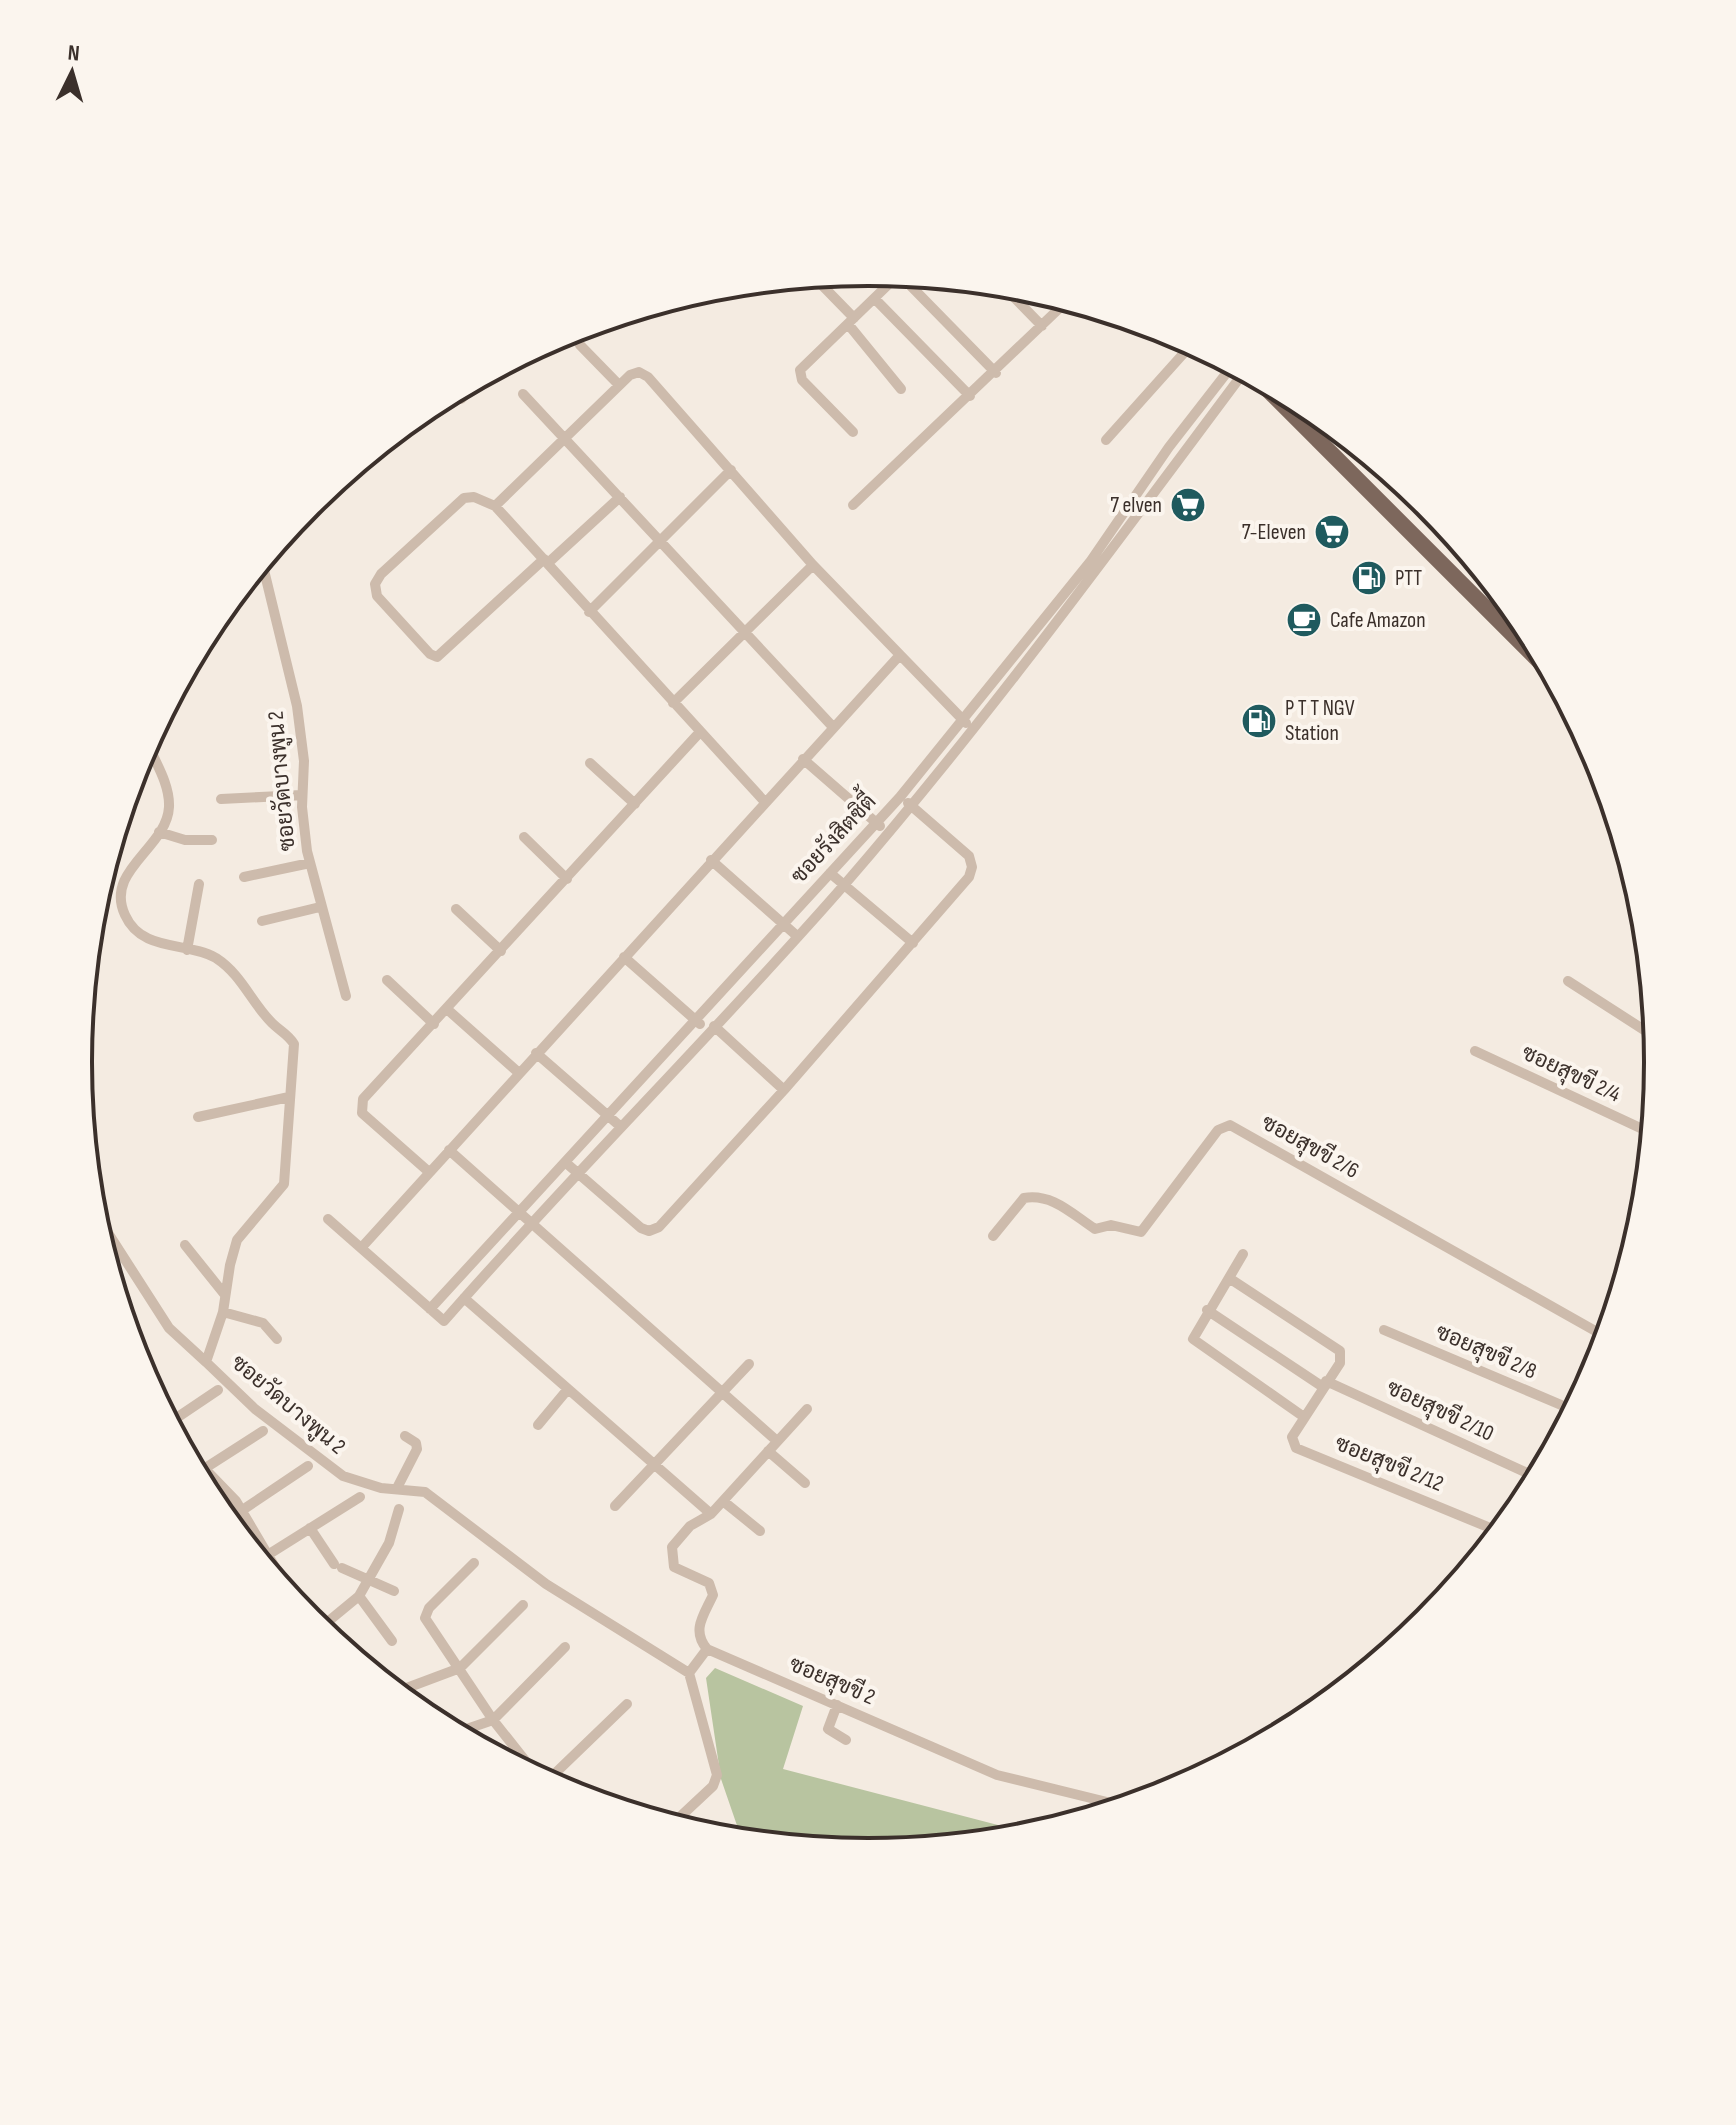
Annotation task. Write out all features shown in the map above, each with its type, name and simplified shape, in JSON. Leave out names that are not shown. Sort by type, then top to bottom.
[{"type":"main road","points":[[1288,410],[1520,642]]},
{"type":"street","points":[[853,432],[799,375],[889,287]]},
{"type":"street","points":[[823,288],[901,389]]},
{"type":"street","points":[[909,288],[996,373]]},
{"type":"street","points":[[875,299],[970,396]]},
{"type":"street","points":[[1017,301],[1042,326]]},
{"type":"street","points":[[853,505],[996,373],[1058,310]]},
{"type":"street","points":[[580,345],[619,385]]},
{"type":"street","points":[[1106,440],[1183,354]]},
{"type":"street","points":[[495,506],[619,385],[639,372],[648,377],[813,565],[975,731]]},
{"type":"street","name":"ซอยรังสิตซิตี้","points":[[1225,374],[1169,447],[1090,562],[900,797],[430,1309],[444,1321],[843,886],[912,806],[975,731],[1238,381]]},
{"type":"street","points":[[523,394],[833,727]]},
{"type":"street","points":[[589,612],[731,470]]},
{"type":"street","points":[[620,497],[546,561],[437,657],[430,654],[377,596],[375,584],[381,574],[464,498],[474,497],[495,506],[546,561],[589,612],[764,801]]},
{"type":"street","points":[[673,703],[813,565]]},
{"type":"street","name":"ซอยวัดบางพูน 2","points":[[265,575],[297,706],[304,761],[302,795],[310,863],[346,996]]},
{"type":"street","points":[[362,1247],[764,801],[899,656]]},
{"type":"street","points":[[429,1172],[362,1113],[361,1106],[700,732]]},
{"type":"street","points":[[803,759],[888,833]]},
{"type":"street","name":"ซอยวัดบางพูน 2","points":[[154,760],[168,794],[169,811],[163,833],[125,877],[120,902],[126,919],[137,931],[158,944],[188,947],[218,959],[241,978],[272,1023],[294,1044],[284,1184],[237,1240],[225,1295],[228,1313],[206,1362],[255,1409],[343,1476],[381,1488],[425,1492],[546,1584],[692,1671]]},
{"type":"street","points":[[590,763],[635,804]]},
{"type":"street","points":[[221,799],[302,795]]},
{"type":"street","points":[[565,1162],[641,1228],[649,1231],[659,1227],[784,1090],[969,877],[972,867],[969,856],[900,797]]},
{"type":"street","points":[[163,833],[185,840],[212,840]]},
{"type":"street","points":[[524,837],[567,879]]},
{"type":"street","points":[[711,860],[797,936]]},
{"type":"street","points":[[244,877],[310,863]]},
{"type":"street","points":[[830,873],[913,943]]},
{"type":"street","points":[[188,947],[199,884]]},
{"type":"street","points":[[262,921],[320,907]]},
{"type":"street","points":[[456,909],[501,951]]},
{"type":"street","points":[[624,957],[697,1021],[711,1029],[784,1090]]},
{"type":"street","points":[[387,980],[434,1024]]},
{"type":"street","points":[[1568,981],[1643,1029]]},
{"type":"street","points":[[448,1010],[519,1073]]},
{"type":"street","name":"ซอยสุขขี 2/4","points":[[1475,1051],[1641,1128]]},
{"type":"street","points":[[536,1053],[621,1127]]},
{"type":"street","points":[[198,1117],[289,1097]]},
{"type":"street","name":"ซอยสุขขี 2/6","points":[[993,1236],[1024,1198],[1032,1197],[1049,1198],[1095,1229],[1111,1225],[1141,1232],[1218,1130],[1230,1125],[1596,1331]]},
{"type":"street","points":[[449,1150],[777,1441]]},
{"type":"street","points":[[328,1219],[430,1309]]},
{"type":"street","points":[[113,1241],[169,1328],[206,1362]]},
{"type":"street","points":[[185,1245],[225,1295]]},
{"type":"street","points":[[1229,1278],[1340,1351],[1340,1363],[1304,1417],[1197,1343],[1194,1334],[1243,1254]]},
{"type":"street","points":[[464,1298],[711,1514]]},
{"type":"street","name":"ซอยสุขขี 2/10","points":[[1207,1310],[1325,1384],[1526,1473]]},
{"type":"street","points":[[228,1313],[263,1323],[277,1339]]},
{"type":"street","name":"ซอยสุขขี 2/8","points":[[1384,1330],[1564,1406]]},
{"type":"street","points":[[615,1506],[749,1364]]},
{"type":"street","points":[[538,1425],[568,1389]]},
{"type":"street","points":[[178,1417],[218,1390]]},
{"type":"street","points":[[682,1815],[713,1786],[717,1775],[692,1671],[705,1653],[698,1629],[713,1595],[709,1583],[674,1567],[672,1547],[690,1526],[711,1514],[807,1409]]},
{"type":"street","name":"ซอยสุขขี 2/12","points":[[1304,1417],[1292,1437],[1296,1448],[1489,1528]]},
{"type":"street","points":[[207,1468],[263,1431]]},
{"type":"street","points":[[397,1488],[417,1449],[416,1443],[405,1436]]},
{"type":"street","points":[[768,1451],[805,1483]]},
{"type":"street","points":[[241,1519],[308,1466]]},
{"type":"street","points":[[224,1496],[244,1516],[259,1543]]},
{"type":"street","points":[[268,1554],[360,1497]]},
{"type":"street","points":[[723,1501],[760,1531]]},
{"type":"street","points":[[329,1621],[359,1596],[389,1543],[399,1509]]},
{"type":"street","points":[[310,1528],[338,1566],[394,1591]]},
{"type":"street","points":[[474,1563],[429,1608],[425,1618],[429,1628],[520,1756]]},
{"type":"street","points":[[359,1596],[392,1641]]},
{"type":"street","points":[[409,1687],[460,1668],[523,1605]]},
{"type":"street","points":[[469,1728],[493,1720],[565,1647]]},
{"type":"street","name":"ซอยสุขขี 2","points":[[705,1653],[997,1775],[1104,1801]]},
{"type":"street","points":[[556,1772],[627,1704]]},
{"type":"street","points":[[836,1707],[829,1724],[830,1733],[846,1740]]},
{"type":"street","points":[[511,1751],[514,1748]]},
{"type":"green space","points":[[715,1668],[803,1706],[783,1769],[1003,1827],[919,1837],[868,1838],[817,1837],[738,1827],[721,1779],[706,1678]]},
{"type":"place","name":"7 elven","points":[[1188,505]]},
{"type":"place","name":"7-Eleven","points":[[1332,532]]},
{"type":"place","name":"PTT","points":[[1369,578]]},
{"type":"place","name":"Cafe Amazon","points":[[1304,620]]},
{"type":"place","name":"P T T NGV Station","points":[[1259,721]]}]
